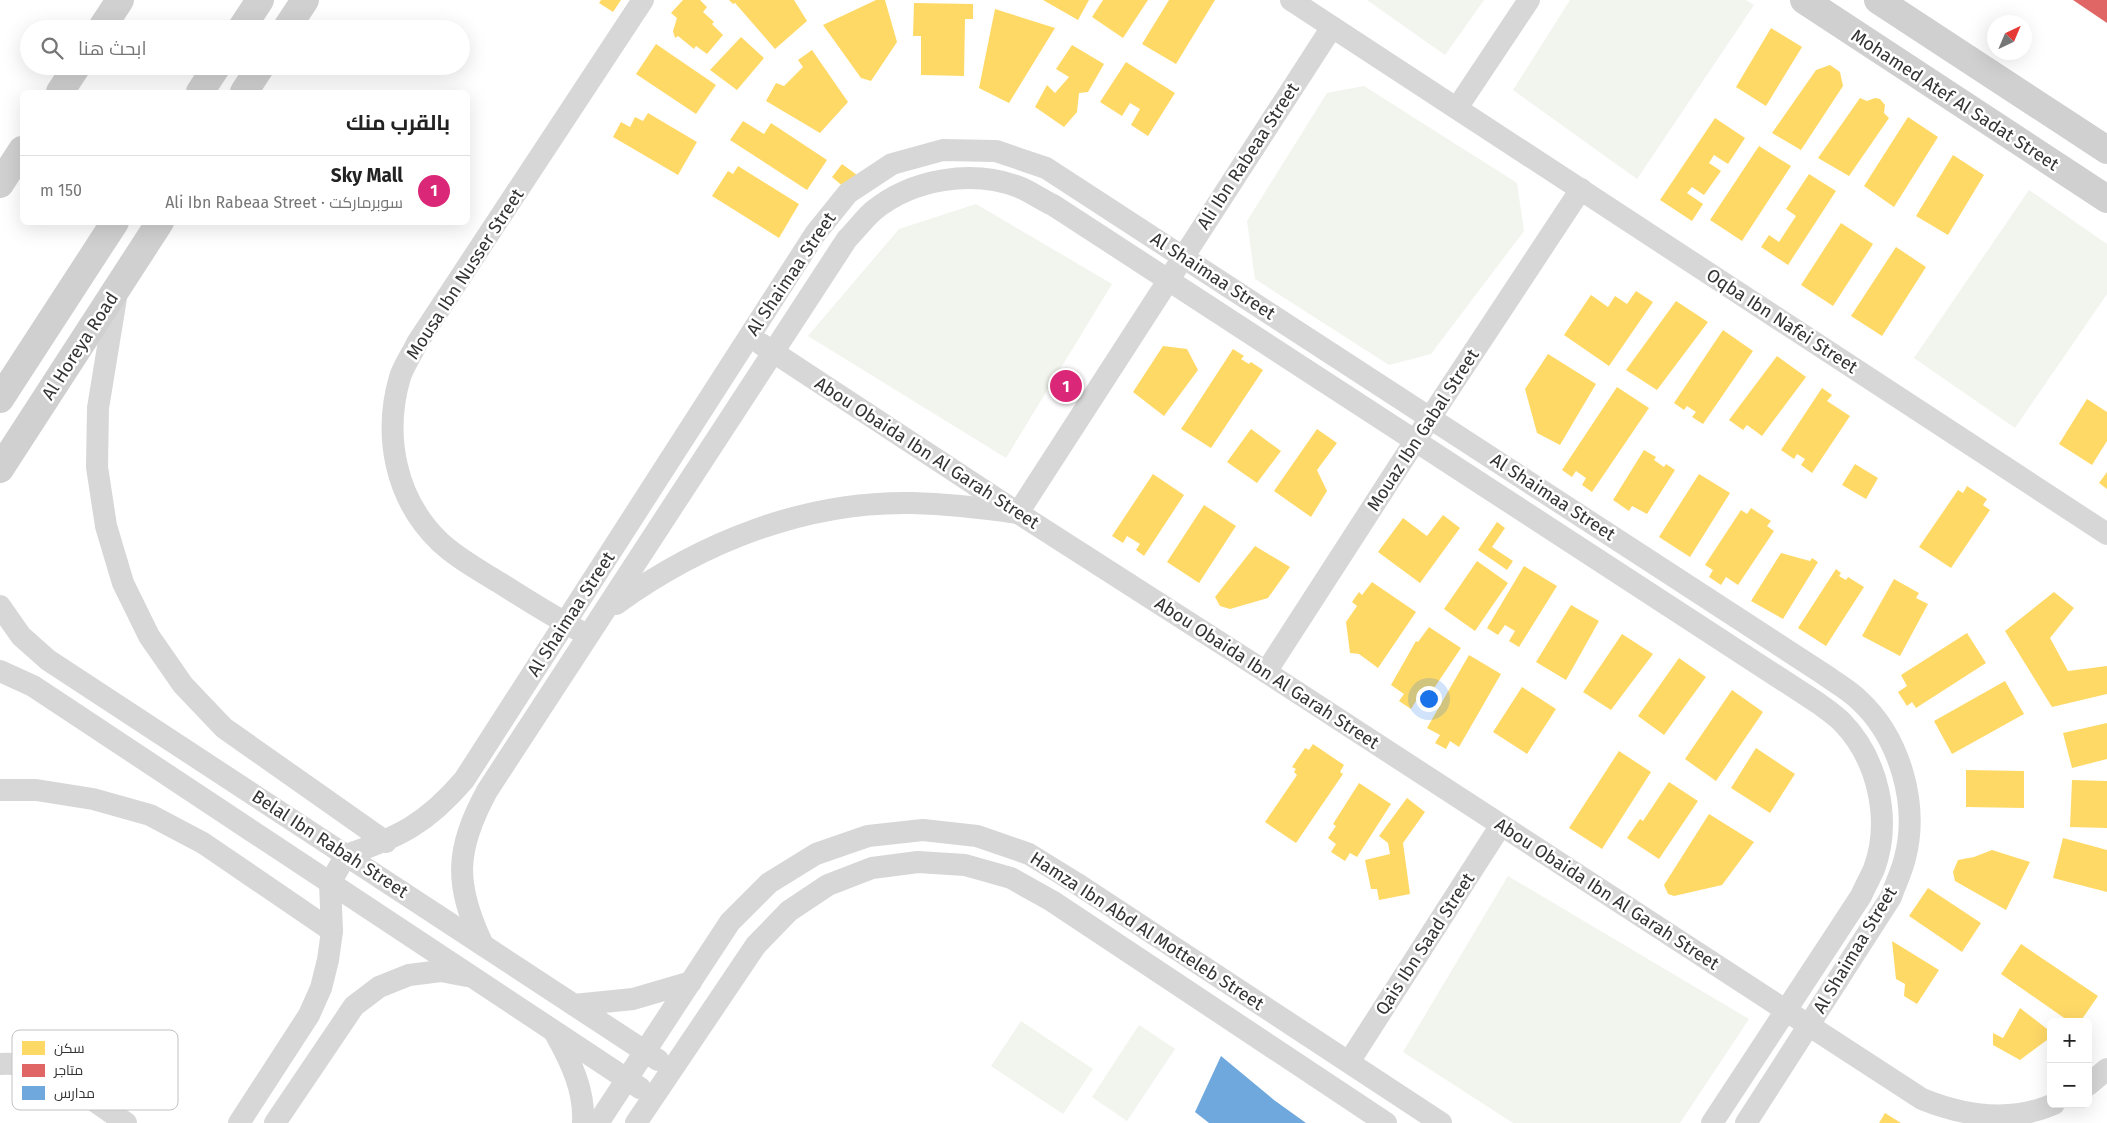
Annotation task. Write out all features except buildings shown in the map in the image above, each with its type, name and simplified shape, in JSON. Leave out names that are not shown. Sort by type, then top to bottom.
[{"type":"street","points":[[107,20],[120,0]]},
{"type":"street","points":[[247,20],[260,0]]},
{"type":"street","points":[[292,20],[304,0]]},
{"type":"street","name":"Mousa Ibn Nusser Street","points":[[588,636],[469,564],[440,542],[416,514],[400,482],[392,446],[393,410],[401,375],[417,343],[643,0]]},
{"type":"street","points":[[1291,0],[1457,108],[1529,0]]},
{"type":"street","name":"Mohamed Atef Al Sadat Street","points":[[1804,0],[2107,199]]},
{"type":"street","points":[[1878,0],[2107,150]]},
{"type":"street","name":"Ali Ibn Rabeaa Street","points":[[1018,513],[1332,26]]},
{"type":"street","points":[[61,90],[71,75]]},
{"type":"street","points":[[201,90],[211,75]]},
{"type":"street","points":[[245,90],[256,75]]},
{"type":"street","name":"Oqba Ibn Nafei Street","points":[[1457,108],[2105,535]]},
{"type":"street","name":"Al Shaimaa Street","points":[[346,855],[386,842],[408,830],[448,799],[464,780],[815,234],[848,193],[892,164],[943,150],[996,151],[1046,168],[1826,674],[1860,700],[1886,734],[1903,773],[1910,815],[1906,858],[1890,898],[1746,1123]]},
{"type":"street","points":[[0,184],[20,153]]},
{"type":"street","name":"Al Shaimaa Street","points":[[483,945],[469,916],[462,884],[463,851],[471,820],[487,791],[847,239],[873,211],[906,191],[943,180],[981,179],[1019,187],[1053,206],[1168,280],[1818,703],[1842,723],[1862,748],[1874,776],[1881,807],[1881,838],[1874,868],[1861,896],[1712,1123]]},
{"type":"street","name":"Mouaz Ibn Gabal Street","points":[[1266,672],[1580,189]]},
{"type":"street","points":[[0,399],[113,225]]},
{"type":"street","name":"Al Horeya Road","points":[[0,469],[158,225]]},
{"type":"street","points":[[86,266],[118,286],[98,408],[97,467],[106,526],[123,582],[149,636],[183,685],[224,728],[386,842]]},
{"type":"street","name":"Abou Obaida Ibn Al Garah Street","points":[[749,336],[1018,513],[1785,1010]]},
{"type":"street","points":[[605,611],[650,579],[698,552],[749,531],[802,516],[856,506],[911,503],[966,506],[1018,513]]},
{"type":"street","name":"Belal Ibn Rabah Street","points":[[0,606],[22,636],[48,660],[671,1068]]},
{"type":"street","name":"Belal Ibn Rabah Street","points":[[0,671],[33,686],[653,1096]]},
{"type":"street","points":[[0,790],[36,790],[93,799],[150,815],[203,842],[332,931]]},
{"type":"street","name":"Qais Ibn Saad Street","points":[[1349,1062],[1501,825]]},
{"type":"street","name":"Hamza Ibn Abd Al Motteleb Street","points":[[598,1123],[730,922],[769,883],[816,854],[868,836],[922,830],[977,836],[1029,854],[1442,1123]]},
{"type":"street","points":[[239,1123],[309,1015],[321,988],[328,960],[332,931],[330,883],[346,855]]},
{"type":"street","name":"Hamza Ibn Abd Al Motteleb Street","points":[[636,1123],[671,1068],[756,945],[789,911],[828,885],[872,868],[918,862],[965,865],[1011,878],[1052,901],[1386,1123]]},
{"type":"street","points":[[275,1123],[354,1006],[379,987],[409,975],[440,971],[472,977]]},
{"type":"street","points":[[574,1005],[633,999],[690,982]]},
{"type":"street","points":[[1785,1010],[1922,1099],[1952,1111],[1984,1116],[2016,1115],[2047,1106]]},
{"type":"street","points":[[555,1032],[569,1058],[579,1087],[583,1123]]},
{"type":"street","points":[[2092,1082],[2107,1069]]},
{"type":"street","points":[[106,1110],[126,1123]]},
{"type":"shaded area","points":[[1367,0],[1484,0],[1445,55]]},
{"type":"shaded area","points":[[1570,0],[1746,0],[1754,5],[1637,179],[1513,90]]},
{"type":"shaded area","points":[[1364,86],[1517,183],[1524,231],[1431,354],[1389,365],[1255,279],[1247,221],[1327,93]]},
{"type":"shaded area","points":[[2029,190],[2107,244],[2107,294],[2015,428],[1914,358]]},
{"type":"shaded area","points":[[976,204],[1112,284],[1006,458],[808,336],[899,229]]},
{"type":"shaded area","points":[[1508,876],[1749,1019],[1680,1123],[1513,1123],[1403,1052]]},
{"type":"shaded area","points":[[1021,1021],[1093,1069],[1063,1114],[991,1066]]},
{"type":"shaded area","points":[[1139,1025],[1175,1049],[1127,1121],[1092,1097]]},
{"type":"place","name":"Sky Mall","points":[[1066,386]]}]
